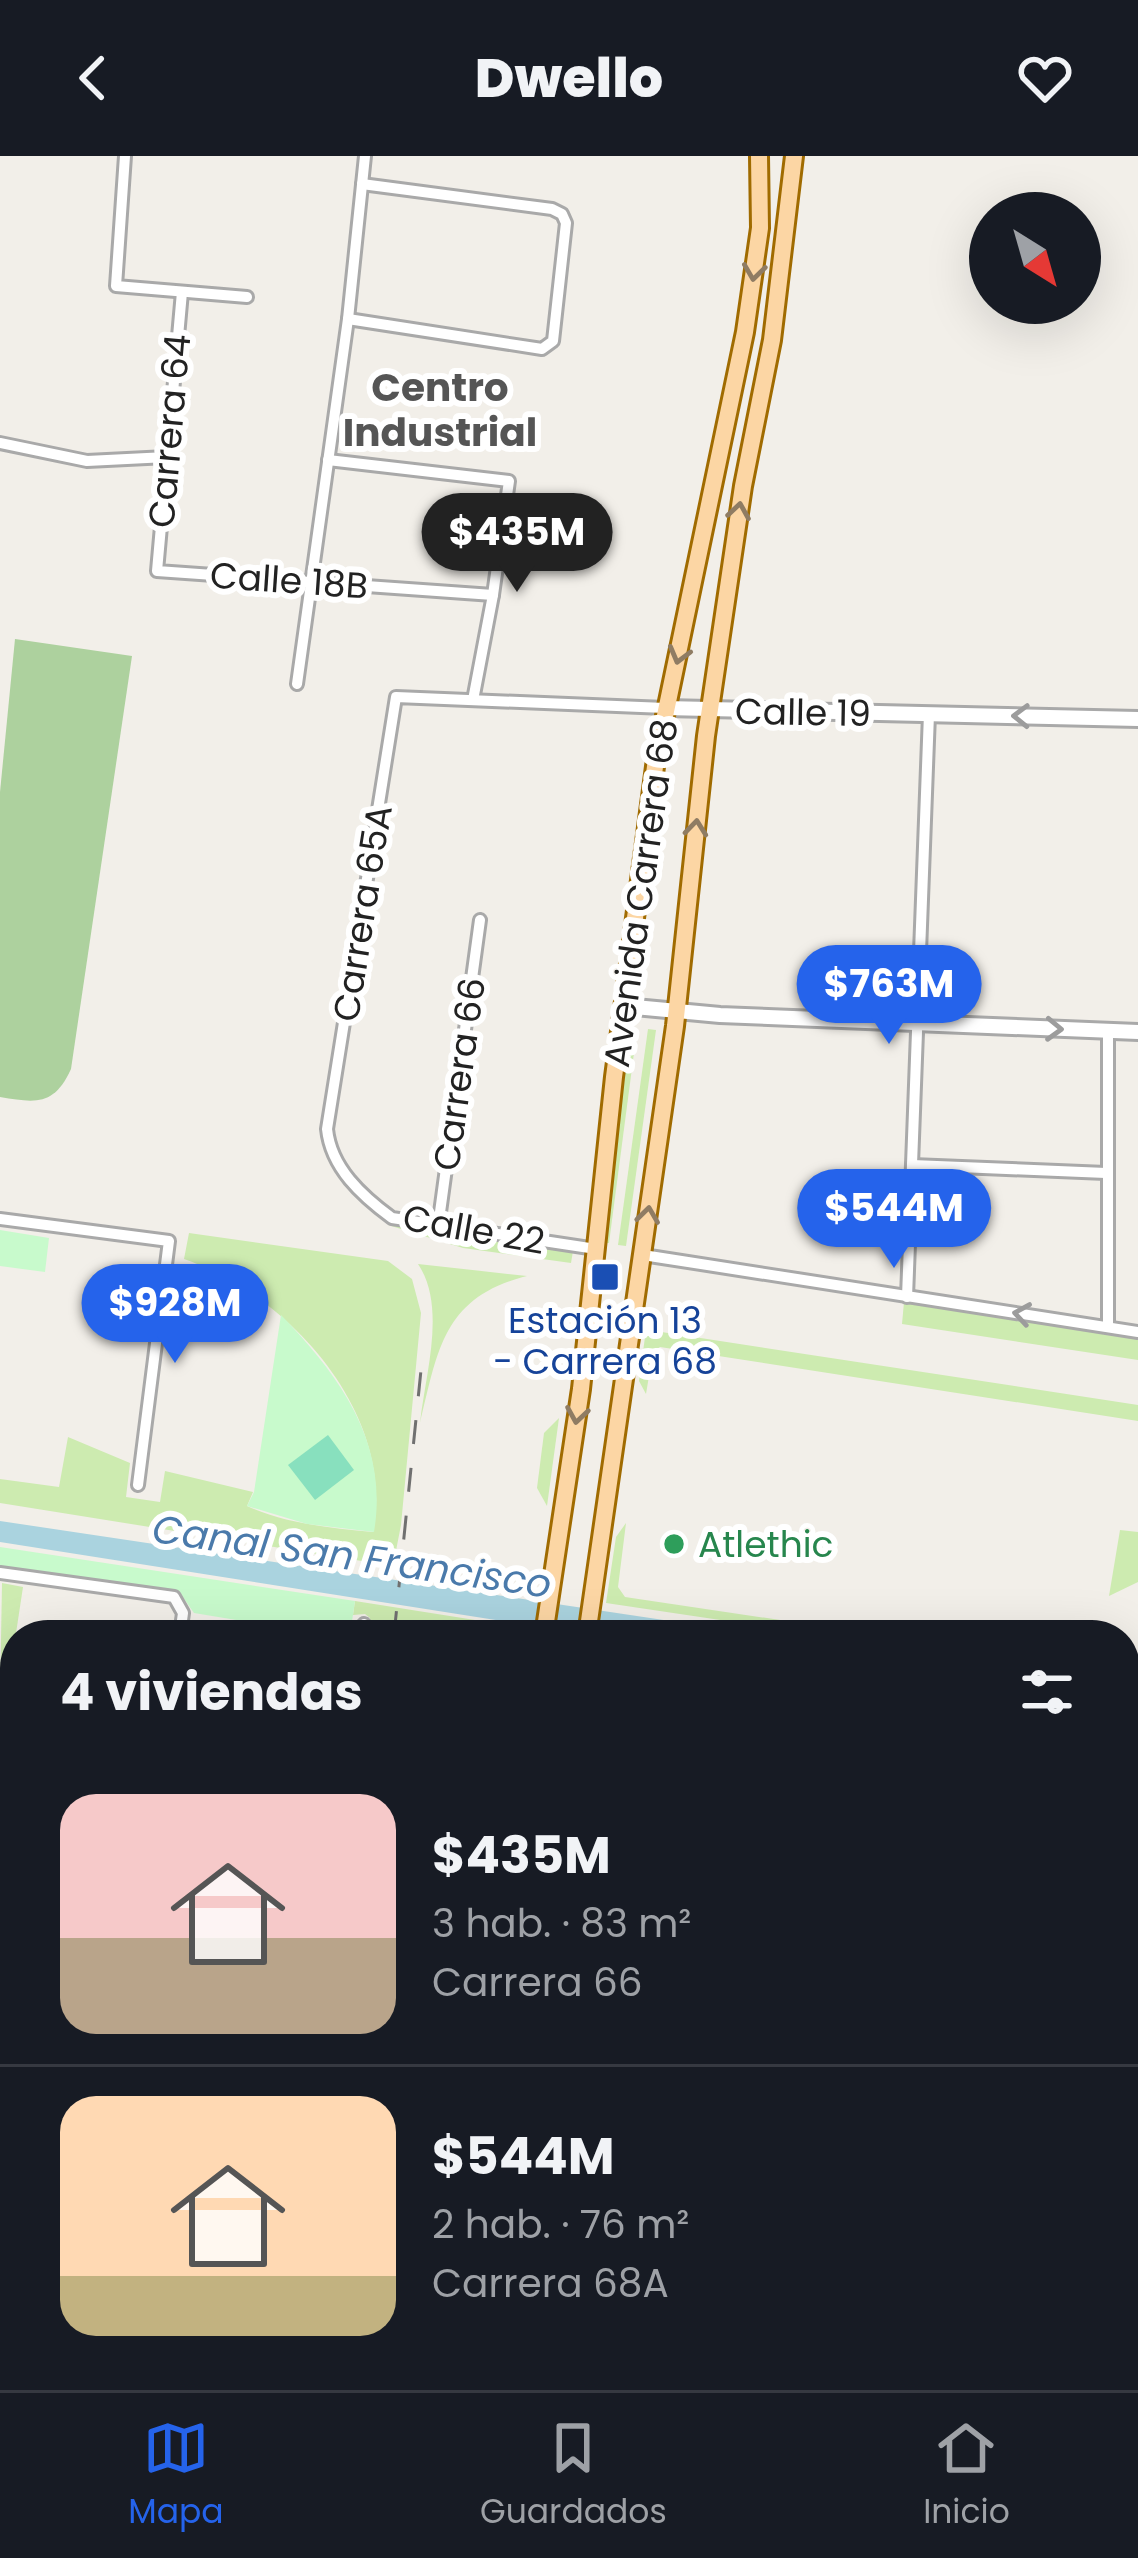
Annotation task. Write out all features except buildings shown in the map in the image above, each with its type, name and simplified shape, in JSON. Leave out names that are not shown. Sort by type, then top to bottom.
[{"type":"main road","name":"Avenida Carrera 68","points":[[546,1620],[581,1389],[624,1006],[665,708],[687,625],[745,332],[761,206],[759,156]]},
{"type":"main road","name":"Avenida Carrera 68","points":[[589,1620],[676,1011],[710,710],[743,486],[772,340],[794,156]]},
{"type":"street","points":[[125,156],[116,286],[247,297]]},
{"type":"street","points":[[297,684],[365,156]]},
{"type":"street","points":[[347,319],[548,347],[553,341],[566,223],[562,214],[362,184]]},
{"type":"street","name":"Carrera 64","points":[[157,571],[182,292]]},
{"type":"street","points":[[0,442],[87,461],[167,458]]},
{"type":"street","points":[[328,460],[508,482],[473,700]]},
{"type":"street","name":"Calle 18B","points":[[157,571],[493,595]]},
{"type":"street","name":"Calle 19","points":[[396,697],[710,710],[1138,719]]},
{"type":"street","name":"Carrera 65A","points":[[327,1129],[396,697]]},
{"type":"street","points":[[907,1297],[928,714]]},
{"type":"street","name":"Carrera 66","points":[[438,1227],[480,920]]},
{"type":"street","points":[[624,1006],[1138,1032]]},
{"type":"street","points":[[1108,1031],[1108,1327]]},
{"type":"street","name":"Calle 22","points":[[327,1129],[337,1164],[392,1218],[596,1249]]},
{"type":"street","points":[[912,1165],[1106,1173]]},
{"type":"street","points":[[0,1219],[169,1241],[138,1485]]},
{"type":"street","points":[[643,1255],[1138,1332]]},
{"type":"street","points":[[0,1573],[173,1597],[183,1612],[182,1620]]},
{"type":"green space","points":[[15,639],[132,656],[71,1069],[58,1090],[34,1101],[0,1097],[0,792]]},
{"type":"green space","points":[[628,1029],[637,1030],[607,1243]]},
{"type":"green space","points":[[648,1029],[656,1030],[626,1246],[618,1245]]},
{"type":"green space","points":[[388,1225],[573,1251],[571,1263],[463,1248]]},
{"type":"green space","points":[[0,1230],[49,1238],[45,1272],[0,1266]]},
{"type":"green space","points":[[189,1233],[388,1261],[412,1279],[421,1313],[393,1566],[0,1503],[0,1479],[59,1487],[68,1437],[130,1463],[126,1497],[160,1502],[165,1471],[253,1492],[247,1506],[277,1517],[373,1532],[376,1488],[368,1445],[327,1365],[261,1301],[184,1259]]},
{"type":"green space","points":[[418,1264],[527,1276],[499,1285],[461,1312],[440,1350],[420,1423],[433,1321],[427,1281]]},
{"type":"green space","points":[[904,1302],[1138,1339],[1138,1360],[902,1324]]},
{"type":"green space","points":[[281,1315],[323,1362],[367,1440],[377,1500],[374,1532],[307,1524],[247,1506],[254,1492]]},
{"type":"green space","points":[[655,1331],[1138,1405],[1138,1421],[660,1347],[653,1352],[646,1394],[639,1381],[645,1337]]},
{"type":"green space","points":[[559,1418],[547,1506],[537,1488],[544,1433]]},
{"type":"green space","points":[[328,1435],[354,1470],[315,1500],[288,1465]]},
{"type":"green space","points":[[626,1523],[618,1587],[625,1597],[780,1620],[721,1620],[606,1603],[616,1537]]},
{"type":"green space","points":[[1120,1530],[1138,1532],[1138,1582],[1109,1596]]},
{"type":"green space","points":[[0,1547],[355,1601],[352,1620],[236,1620],[194,1613],[180,1593],[165,1589],[0,1568]]},
{"type":"green space","points":[[2,1583],[23,1587],[18,1620],[1,1620]]},
{"type":"green space","points":[[355,1601],[475,1620],[370,1620],[365,1614],[353,1615]]},
{"type":"water","points":[[0,1521],[663,1620],[495,1620],[0,1542]]},
{"type":"railway","points":[[396,1620],[421,1370]]},
{"type":"place","name":"Estación 13 - Carrera 68","points":[[605,1277]]},
{"type":"place","name":"Atlethic","points":[[674,1544]]},
{"type":"district","name":"Centro Industrial","points":[[440,410]]},
{"type":"water label","name":"Canal San Francisco","points":[[352,1556]]}]
